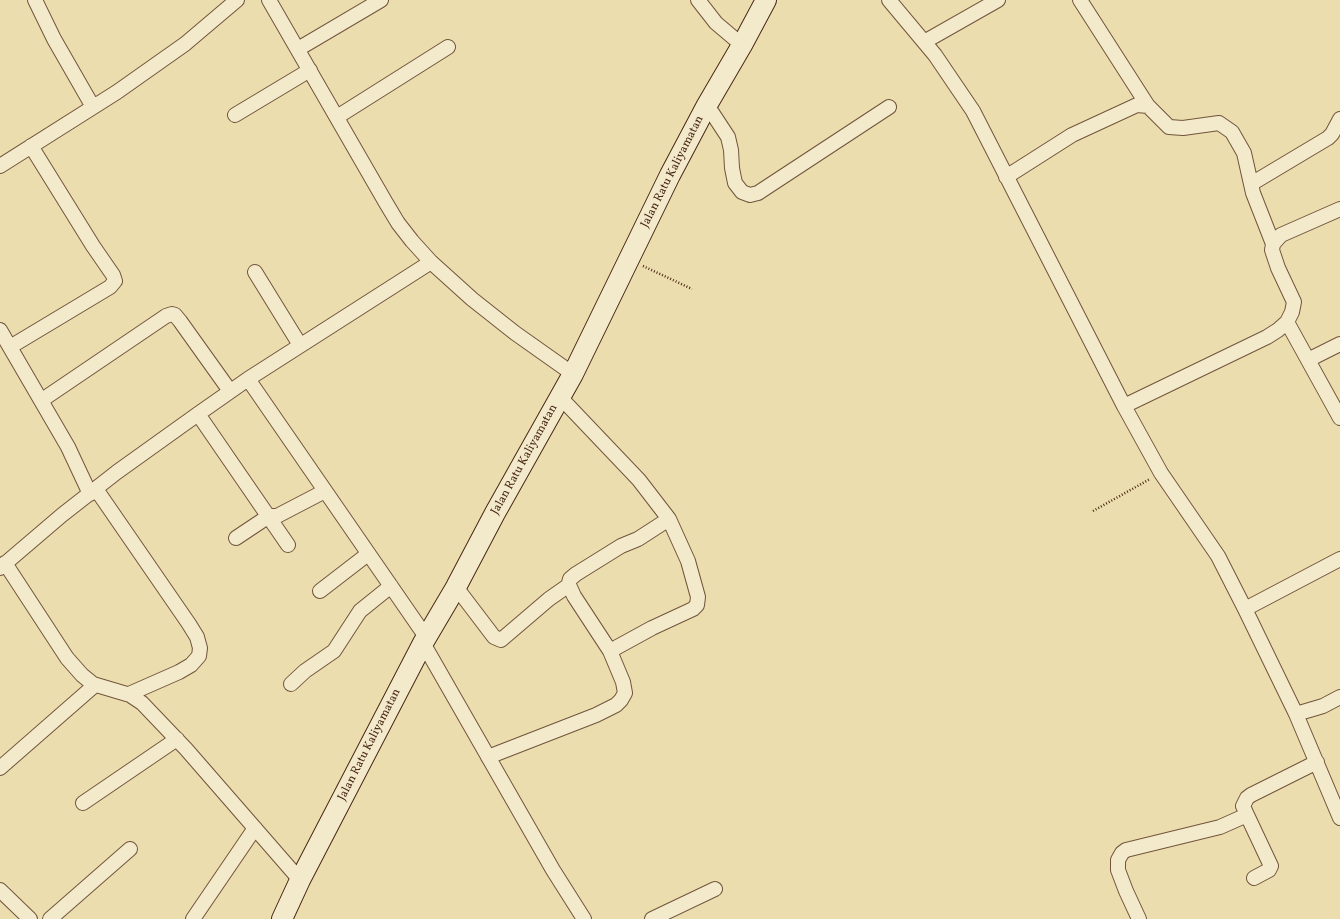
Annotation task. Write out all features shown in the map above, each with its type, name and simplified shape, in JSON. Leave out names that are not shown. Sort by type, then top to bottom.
[{"type":"main road","name":"Jalan Ratu Kaliyamatan","points":[[282,919],[300,880],[424,640],[456,587],[495,513],[573,374],[630,260],[670,175],[707,104],[742,45],[766,0]]},
{"type":"street","points":[[35,0],[54,39],[93,107]]},
{"type":"street","points":[[0,166],[117,92],[185,44],[238,0]]},
{"type":"street","points":[[269,0],[394,216],[412,241],[453,283],[493,316],[573,374]]},
{"type":"street","points":[[298,49],[382,0]]},
{"type":"street","points":[[698,0],[716,23],[742,45]]},
{"type":"street","points":[[889,0],[935,55],[973,111],[1124,406],[1161,472],[1218,556],[1296,714],[1340,818]]},
{"type":"street","points":[[924,42],[998,0]]},
{"type":"street","points":[[1080,0],[1148,106],[1169,127],[1183,128],[1219,123],[1232,132],[1244,153],[1253,193],[1273,244],[1272,250],[1278,268],[1294,302],[1292,312],[1287,322],[1267,337],[1124,406]]},
{"type":"street","points":[[337,117],[448,47]]},
{"type":"street","points":[[235,115],[310,70]]},
{"type":"street","points":[[707,104],[728,137],[735,183],[742,192],[750,195],[764,189],[889,107]]},
{"type":"street","points":[[1006,177],[1072,136],[1093,125],[1136,105],[1148,106]]},
{"type":"street","points":[[1251,184],[1328,138],[1332,134],[1340,119]]},
{"type":"street","points":[[10,347],[110,287],[115,281],[113,275],[93,246],[31,146]]},
{"type":"street","points":[[1273,244],[1281,235],[1340,209]]},
{"type":"street","points":[[300,880],[177,739],[142,703],[129,694],[95,685],[86,679],[68,658],[2,566],[93,491],[230,391],[431,262]]},
{"type":"street","points":[[255,272],[300,345]]},
{"type":"street","points":[[42,400],[166,316],[172,314],[180,321],[230,391]]},
{"type":"street","points":[[1287,322],[1340,418]]},
{"type":"street","points":[[0,330],[42,400],[93,491],[197,637],[200,648],[198,658],[186,668],[129,694]]},
{"type":"street","points":[[1308,360],[1340,344]]},
{"type":"street","points":[[248,379],[391,586],[424,640],[488,757],[553,870],[584,919]]},
{"type":"street","points":[[560,397],[639,480],[669,519],[688,561],[698,596],[697,605],[693,609],[652,628],[610,651]]},
{"type":"street","points":[[198,414],[288,545]]},
{"type":"street","points":[[236,538],[269,516],[277,516],[325,491]]},
{"type":"street","points":[[456,587],[494,636],[501,640],[548,599],[568,585],[570,579],[576,574],[621,546],[638,539],[669,519]]},
{"type":"street","points":[[320,591],[368,554]]},
{"type":"street","points":[[1245,609],[1340,559]]},
{"type":"street","points":[[488,757],[596,714],[616,705],[622,700],[625,693],[623,682],[610,651],[568,585]]},
{"type":"street","points":[[291,684],[305,671],[334,651],[360,611],[391,586]]},
{"type":"street","points":[[0,768],[95,685]]},
{"type":"street","points":[[1296,714],[1323,706],[1340,697]]},
{"type":"street","points":[[83,803],[177,739]]},
{"type":"street","points":[[1254,878],[1269,870],[1271,866],[1243,806],[1247,798],[1251,794],[1317,762]]},
{"type":"street","points":[[1139,919],[1118,870],[1118,860],[1122,853],[1126,850],[1220,827],[1247,815]]},
{"type":"street","points":[[193,919],[255,828]]},
{"type":"street","points":[[50,919],[130,849]]},
{"type":"street","points":[[652,919],[715,889]]},
{"type":"street","points":[[0,890],[30,919]]},
{"type":"path","points":[[630,260],[692,289]]},
{"type":"path","points":[[1093,511],[1161,472]]}]
